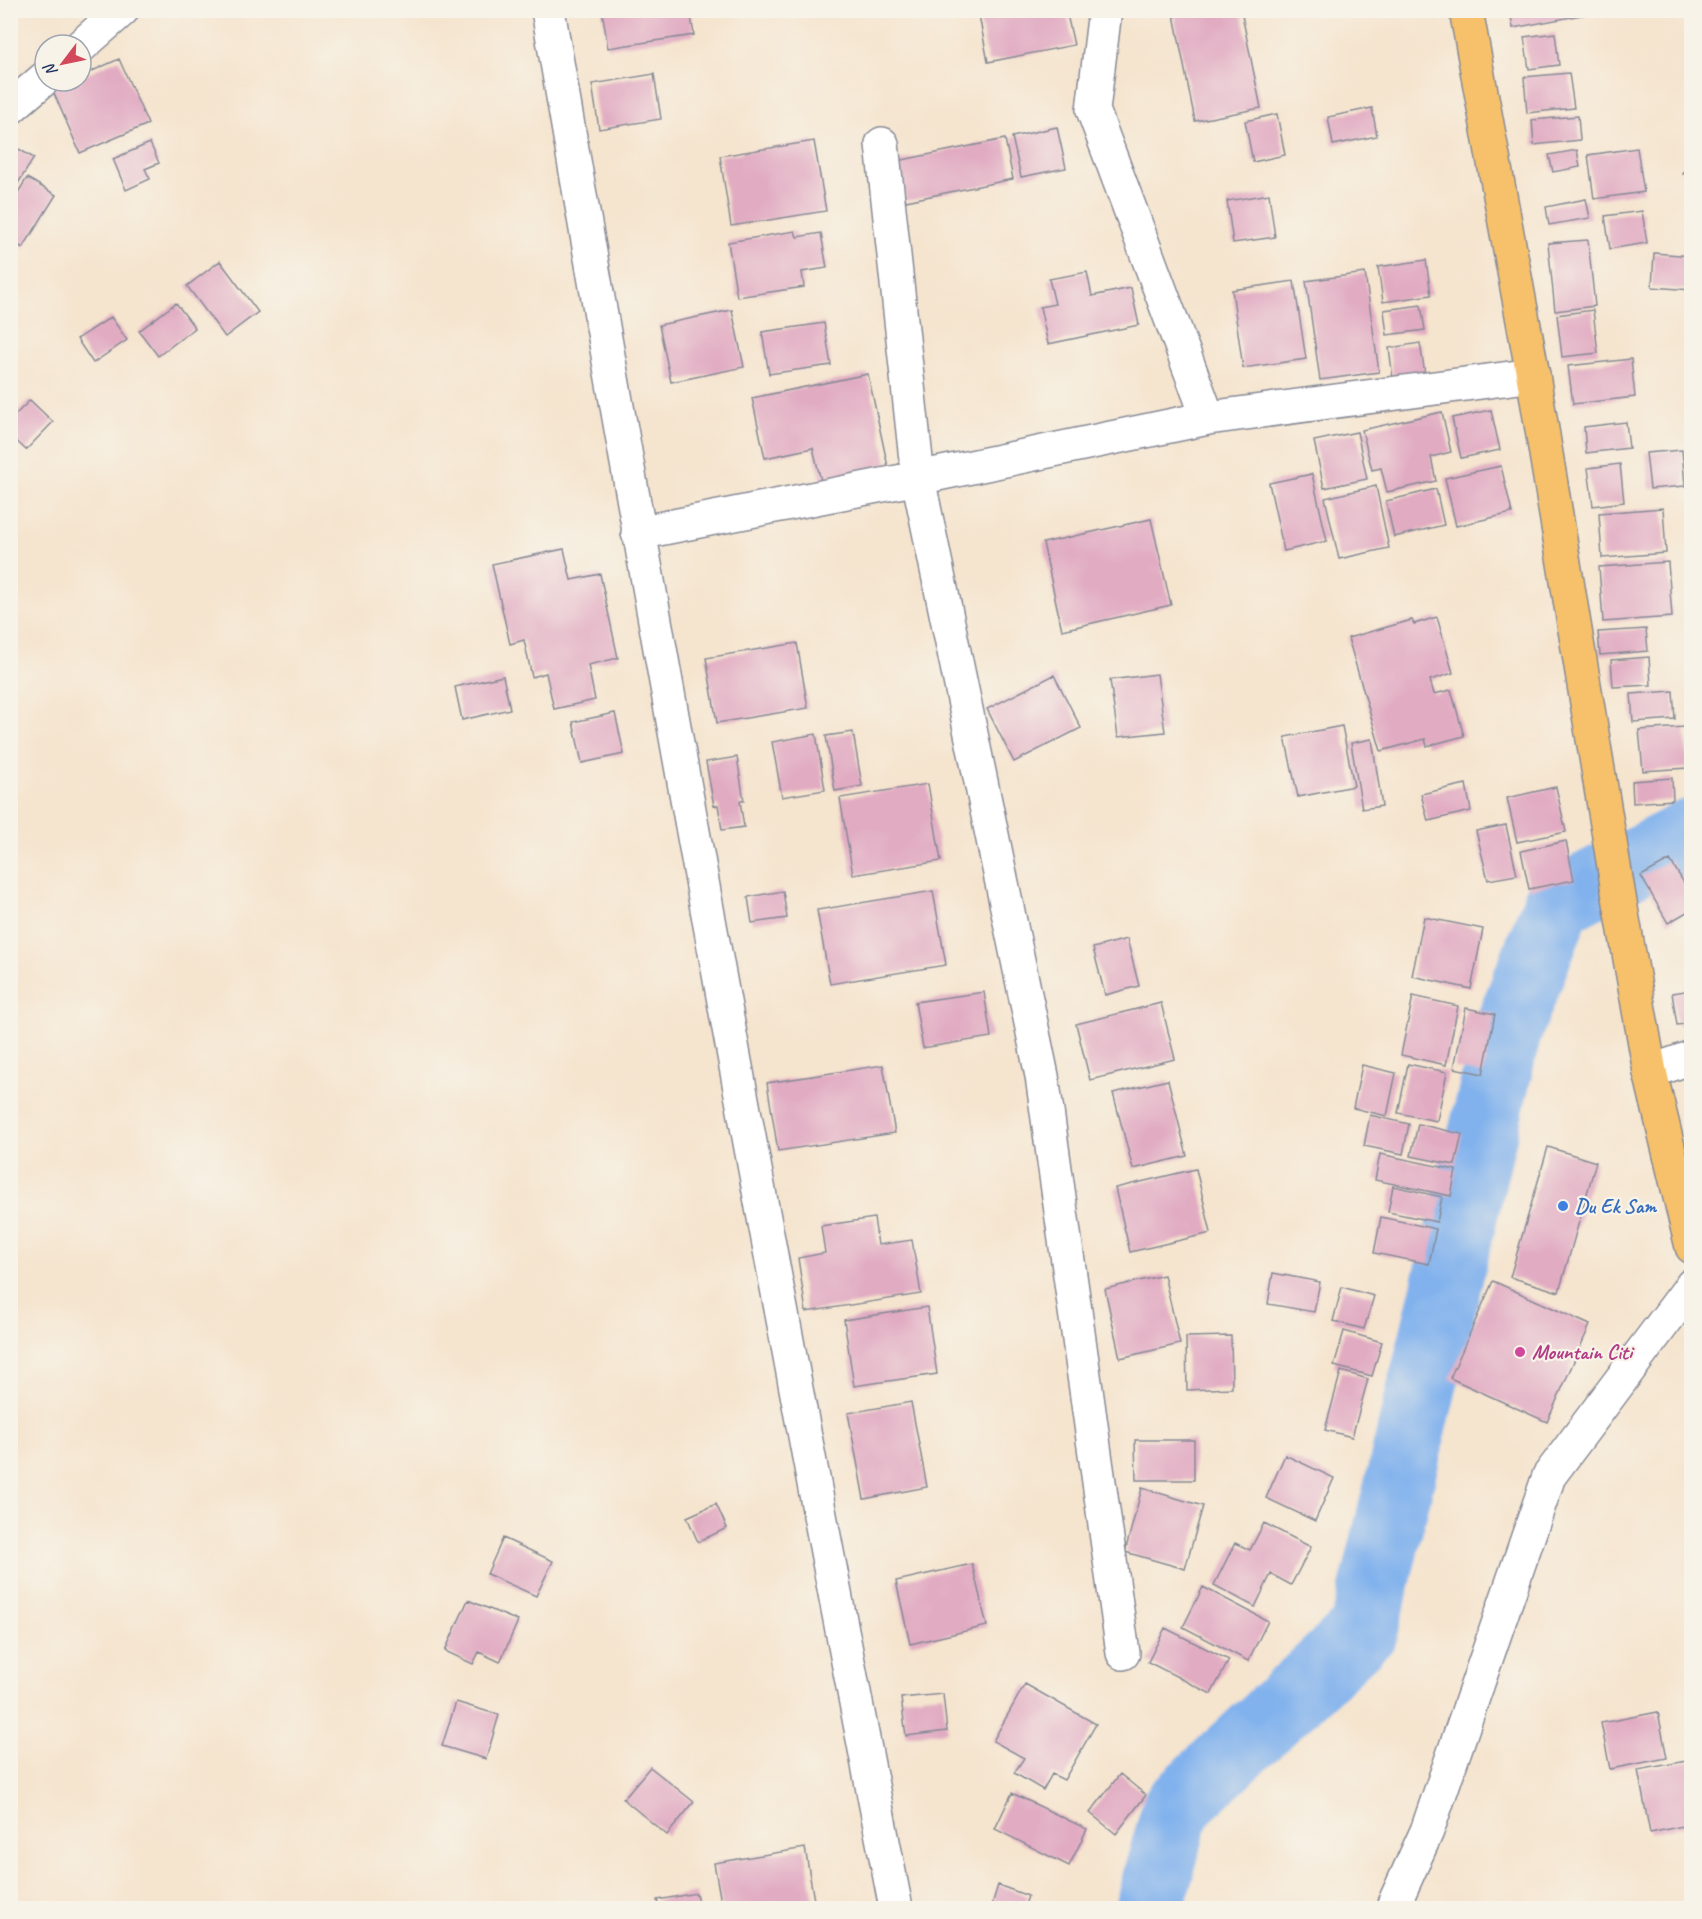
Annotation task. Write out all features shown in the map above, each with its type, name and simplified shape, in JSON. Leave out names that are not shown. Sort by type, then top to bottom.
[{"type":"main road","points":[[1466,10],[1533,375],[1650,1072],[1692,1247]]},
{"type":"street","points":[[93,35],[122,10]]},
{"type":"street","points":[[548,10],[638,533],[816,1502],[896,1908]]},
{"type":"street","points":[[1105,10],[1093,110],[1208,418]]},
{"type":"street","points":[[10,108],[33,88]]},
{"type":"street","points":[[882,144],[918,478],[1042,1076],[1123,1653]]},
{"type":"street","points":[[638,533],[1208,418],[1533,375]]},
{"type":"street","points":[[1650,1072],[1692,1058]]},
{"type":"street","points":[[1395,1907],[1427,1831],[1549,1476],[1692,1285]]},
{"type":"building","points":[[602,10],[690,10],[694,35],[608,48]]},
{"type":"building","points":[[978,10],[1066,10],[1074,45],[988,62]]},
{"type":"building","points":[[1173,10],[1241,10],[1261,108],[1195,121]]},
{"type":"building","points":[[1510,10],[1598,10],[1598,12],[1513,28]]},
{"type":"building","points":[[1555,33],[1559,65],[1529,69],[1524,37]]},
{"type":"building","points":[[119,59],[148,124],[80,153],[54,93],[93,93],[93,71]]},
{"type":"building","points":[[1569,73],[1574,108],[1527,113],[1524,77]]},
{"type":"building","points":[[654,74],[661,119],[599,129],[592,84]]},
{"type":"building","points":[[1372,108],[1377,136],[1333,145],[1328,117]]},
{"type":"building","points":[[1277,114],[1285,155],[1253,162],[1245,121]]},
{"type":"building","points":[[1578,116],[1580,140],[1534,145],[1532,120]]},
{"type":"building","points":[[1057,127],[1066,168],[1021,177],[1012,137]]},
{"type":"building","points":[[1005,139],[1013,179],[906,201],[897,161]]},
{"type":"building","points":[[814,141],[826,211],[731,226],[720,156]]},
{"type":"building","points":[[150,143],[159,163],[145,169],[150,179],[126,190],[113,159]]},
{"type":"building","points":[[10,144],[34,158],[10,196]]},
{"type":"building","points":[[1637,148],[1644,192],[1594,199],[1588,155]]},
{"type":"building","points":[[1692,148],[1692,176],[1683,174]]},
{"type":"building","points":[[1577,150],[1580,167],[1553,172],[1549,155]]},
{"type":"building","points":[[27,178],[56,195],[23,248],[10,241],[10,205]]},
{"type":"building","points":[[1269,194],[1275,237],[1233,243],[1227,201]]},
{"type":"building","points":[[1586,199],[1590,218],[1549,225],[1546,207]]},
{"type":"building","points":[[1642,211],[1647,243],[1610,249],[1605,216]]},
{"type":"building","points":[[795,231],[797,237],[821,233],[827,268],[802,272],[804,287],[737,297],[728,242]]},
{"type":"building","points":[[1588,240],[1595,306],[1555,311],[1548,243]]},
{"type":"building","points":[[1654,253],[1692,256],[1692,290],[1652,287]]},
{"type":"building","points":[[1426,260],[1431,295],[1383,302],[1378,267]]},
{"type":"building","points":[[220,261],[258,312],[225,337],[187,286]]},
{"type":"building","points":[[1087,272],[1092,296],[1131,288],[1139,325],[1048,344],[1040,307],[1055,304],[1049,279]]},
{"type":"building","points":[[1365,273],[1379,372],[1320,380],[1306,281]]},
{"type":"building","points":[[1294,281],[1306,359],[1243,368],[1232,290]]},
{"type":"building","points":[[176,303],[195,328],[158,356],[139,331]]},
{"type":"building","points":[[1421,305],[1425,330],[1387,335],[1384,310]]},
{"type":"building","points":[[732,310],[744,367],[671,382],[659,325]]},
{"type":"building","points":[[1593,310],[1598,353],[1562,357],[1557,315]]},
{"type":"building","points":[[111,317],[127,340],[93,363],[77,339]]},
{"type":"building","points":[[824,323],[831,365],[769,374],[762,332]]},
{"type":"building","points":[[1420,343],[1425,374],[1393,378],[1389,348]]},
{"type":"building","points":[[1631,359],[1635,397],[1573,404],[1568,366]]},
{"type":"building","points":[[868,374],[888,467],[821,481],[813,448],[765,458],[752,398]]},
{"type":"building","points":[[30,400],[53,422],[26,450],[10,435],[10,420]]},
{"type":"building","points":[[1491,410],[1500,450],[1461,458],[1452,418]]},
{"type":"building","points":[[1442,412],[1451,452],[1431,457],[1436,481],[1387,492],[1381,468],[1372,470],[1362,430]]},
{"type":"building","points":[[1626,422],[1629,448],[1586,453],[1584,427]]},
{"type":"building","points":[[1357,432],[1367,479],[1324,488],[1314,441]]},
{"type":"building","points":[[1682,450],[1685,486],[1650,489],[1646,453]]},
{"type":"building","points":[[1620,464],[1624,502],[1593,506],[1588,468]]},
{"type":"building","points":[[1501,466],[1512,513],[1456,526],[1445,478]]},
{"type":"building","points":[[1312,474],[1327,541],[1284,551],[1269,483]]},
{"type":"building","points":[[1376,486],[1389,548],[1339,559],[1325,498]]},
{"type":"building","points":[[1436,489],[1444,525],[1394,537],[1386,501]]},
{"type":"building","points":[[1663,508],[1666,553],[1602,558],[1599,513]]},
{"type":"building","points":[[1151,519],[1171,605],[1062,630],[1043,543]]},
{"type":"building","points":[[564,549],[571,580],[600,574],[618,658],[588,665],[595,700],[554,709],[546,673],[532,677],[524,640],[510,644],[492,564]]},
{"type":"building","points":[[1668,562],[1672,617],[1603,622],[1599,567]]},
{"type":"building","points":[[1437,617],[1453,673],[1430,680],[1434,694],[1451,690],[1464,736],[1427,746],[1425,739],[1381,751],[1348,638],[1412,620],[1414,624]]},
{"type":"building","points":[[1646,629],[1648,651],[1600,655],[1598,632]]},
{"type":"building","points":[[797,643],[808,708],[717,723],[706,658]]},
{"type":"building","points":[[1649,657],[1651,685],[1613,687],[1611,660]]},
{"type":"building","points":[[1157,674],[1165,732],[1118,737],[1110,680]]},
{"type":"building","points":[[1054,675],[1081,728],[1014,762],[987,709]]},
{"type":"building","points":[[503,676],[510,709],[462,720],[455,687]]},
{"type":"building","points":[[1673,691],[1675,719],[1633,722],[1631,694]]},
{"type":"building","points":[[615,713],[624,754],[582,763],[573,722]]},
{"type":"building","points":[[1342,726],[1354,786],[1298,797],[1285,737]]},
{"type":"building","points":[[1685,727],[1688,768],[1643,771],[1639,730]]},
{"type":"building","points":[[853,732],[862,786],[835,791],[826,736]]},
{"type":"building","points":[[816,734],[825,790],[782,797],[772,742]]},
{"type":"building","points":[[1372,739],[1382,806],[1362,809],[1351,743]]},
{"type":"building","points":[[737,757],[744,801],[740,801],[744,827],[722,830],[718,805],[714,806],[706,762]]},
{"type":"building","points":[[1672,778],[1673,800],[1633,803],[1632,781]]},
{"type":"building","points":[[928,784],[941,861],[853,875],[840,798]]},
{"type":"building","points":[[1466,784],[1471,811],[1428,821],[1421,794]]},
{"type":"building","points":[[1556,787],[1566,832],[1517,842],[1507,798]]},
{"type":"building","points":[[1506,825],[1517,875],[1488,880],[1476,831]]},
{"type":"building","points":[[1566,841],[1574,880],[1529,889],[1521,851]]},
{"type":"building","points":[[1670,860],[1692,896],[1692,909],[1668,923],[1641,876]]},
{"type":"building","points":[[783,891],[787,918],[752,923],[748,897]]},
{"type":"building","points":[[933,891],[946,965],[830,984],[817,910]]},
{"type":"building","points":[[1424,917],[1483,929],[1471,989],[1412,976]]},
{"type":"building","points":[[1127,939],[1139,986],[1105,995],[1093,948]]},
{"type":"building","points":[[1692,990],[1692,1023],[1677,1025],[1672,993]]},
{"type":"building","points":[[984,992],[991,1037],[923,1048],[915,1002]]},
{"type":"building","points":[[1413,996],[1458,1006],[1446,1065],[1401,1055]]},
{"type":"building","points":[[1161,1003],[1175,1059],[1090,1080],[1076,1024]]},
{"type":"building","points":[[1466,1008],[1495,1014],[1483,1074],[1454,1068]]},
{"type":"building","points":[[1408,1064],[1447,1072],[1437,1121],[1398,1113]]},
{"type":"building","points":[[883,1065],[895,1133],[778,1151],[767,1083]]},
{"type":"building","points":[[1362,1065],[1396,1073],[1387,1116],[1353,1108]]},
{"type":"building","points":[[1168,1080],[1187,1156],[1133,1169],[1113,1093]]},
{"type":"building","points":[[1370,1115],[1409,1124],[1403,1154],[1364,1146]]},
{"type":"building","points":[[1418,1124],[1462,1134],[1455,1165],[1411,1156]]},
{"type":"building","points":[[1548,1147],[1596,1162],[1559,1292],[1510,1277]]},
{"type":"building","points":[[1380,1154],[1456,1170],[1451,1196],[1375,1180]]},
{"type":"building","points":[[1196,1169],[1211,1233],[1130,1252],[1115,1188]]},
{"type":"building","points":[[1393,1186],[1442,1197],[1437,1222],[1388,1212]]},
{"type":"building","points":[[1381,1217],[1436,1229],[1429,1264],[1374,1253]]},
{"type":"building","points":[[874,1218],[878,1245],[912,1240],[921,1294],[806,1312],[798,1258],[825,1253],[821,1226]]},
{"type":"building","points":[[1273,1273],[1320,1282],[1314,1312],[1268,1304]]},
{"type":"building","points":[[1164,1275],[1180,1344],[1120,1358],[1105,1289]]},
{"type":"building","name":"Mountain Citi","points":[[1493,1281],[1590,1325],[1547,1422],[1450,1378]]},
{"type":"building","points":[[1342,1287],[1374,1296],[1364,1329],[1333,1321]]},
{"type":"building","points":[[927,1307],[937,1374],[854,1386],[844,1320]]},
{"type":"building","points":[[1344,1331],[1382,1342],[1372,1376],[1334,1366]]},
{"type":"building","points":[[1231,1336],[1232,1388],[1187,1390],[1186,1337]]},
{"type":"building","points":[[1341,1371],[1368,1379],[1352,1437],[1325,1430]]},
{"type":"building","points":[[911,1402],[927,1487],[864,1499],[848,1413]]},
{"type":"building","points":[[1135,1440],[1194,1440],[1194,1480],[1136,1480]]},
{"type":"building","points":[[1285,1455],[1334,1478],[1315,1521],[1266,1498]]},
{"type":"building","points":[[1142,1488],[1203,1506],[1185,1569],[1125,1552]]},
{"type":"building","points":[[716,1504],[727,1528],[698,1542],[687,1517]]},
{"type":"building","points":[[1264,1523],[1311,1547],[1291,1585],[1271,1574],[1255,1607],[1214,1585],[1235,1543],[1250,1550]]},
{"type":"building","points":[[503,1538],[553,1561],[536,1596],[487,1574]]},
{"type":"building","points":[[972,1564],[987,1626],[910,1644],[896,1581]]},
{"type":"building","points":[[1203,1587],[1268,1621],[1248,1661],[1183,1627]]},
{"type":"building","points":[[468,1600],[518,1621],[500,1662],[479,1652],[473,1664],[445,1651]]},
{"type":"building","points":[[1165,1628],[1229,1660],[1211,1694],[1148,1662]]},
{"type":"building","points":[[1025,1684],[1096,1724],[1064,1780],[1052,1774],[1043,1790],[1014,1773],[1024,1758],[993,1741]]},
{"type":"building","points":[[943,1694],[947,1731],[906,1736],[901,1698]]},
{"type":"building","points":[[456,1702],[499,1715],[486,1759],[442,1746]]},
{"type":"building","points":[[1658,1712],[1667,1758],[1610,1769],[1601,1723]]},
{"type":"building","points":[[1692,1760],[1692,1824],[1650,1833],[1638,1770]]},
{"type":"building","points":[[650,1767],[694,1802],[667,1835],[623,1799]]},
{"type":"building","points":[[1120,1774],[1146,1795],[1116,1834],[1090,1813]]},
{"type":"building","points":[[1012,1793],[1087,1829],[1069,1866],[995,1829]]},
{"type":"building","points":[[805,1848],[815,1906],[722,1908],[714,1863]]},
{"type":"building","points":[[998,1885],[1028,1896],[1024,1908],[991,1908]]},
{"type":"building","points":[[696,1893],[699,1908],[659,1908],[657,1900]]},
{"type":"waterway","points":[[1149,1908],[1177,1806],[1364,1630],[1507,1032],[1558,902],[1692,833]]},
{"type":"place","name":"Du Ek Sam","points":[[1563,1206]]},
{"type":"place","name":"Mountain Citi","points":[[1520,1352]]}]
